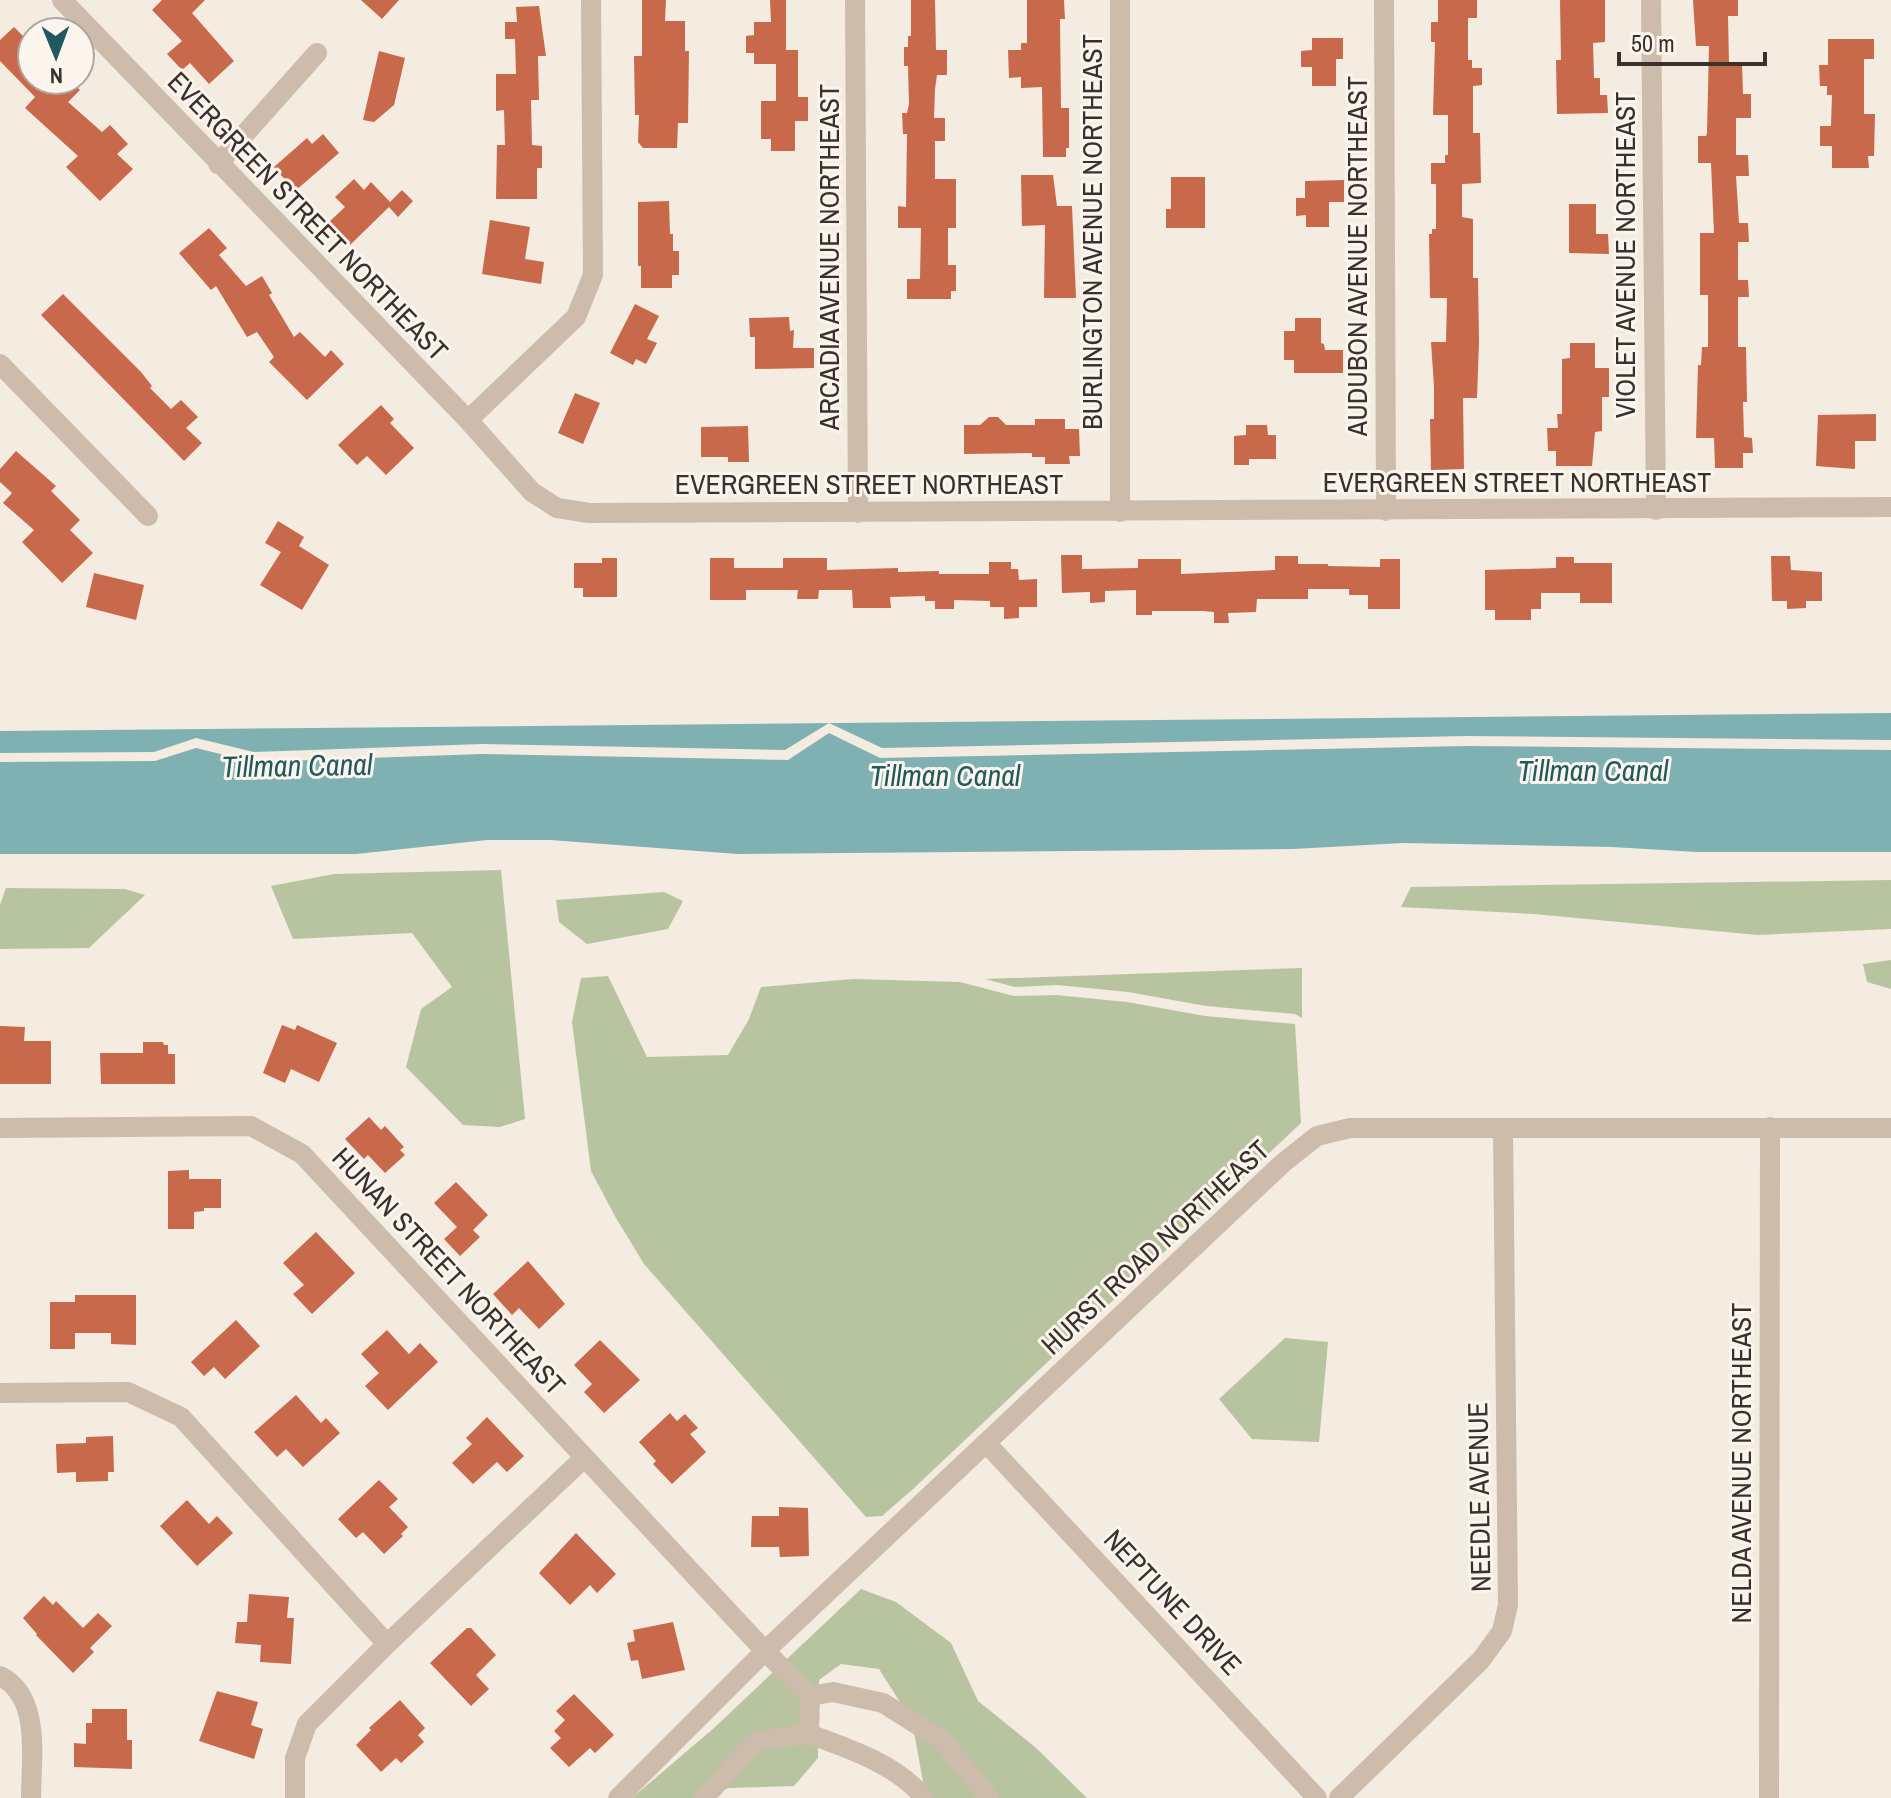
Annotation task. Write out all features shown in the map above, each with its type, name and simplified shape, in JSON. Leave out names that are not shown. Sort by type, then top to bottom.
[{"type":"street","name":"EVERGREEN STREET NORTHEAST","points":[[62,0],[468,420],[532,492],[557,508],[589,513],[858,513],[1891,507]]},
{"type":"street","points":[[468,420],[576,317],[593,275],[591,0]]},
{"type":"street","name":"ARCADIA AVENUE NORTHEAST","points":[[855,0],[858,513]]},
{"type":"street","name":"BURLINGTON AVENUE NORTHEAST","points":[[1120,0],[1120,512]]},
{"type":"street","name":"AUDUBON AVENUE NORTHEAST","points":[[1384,0],[1386,511]]},
{"type":"street","name":"VIOLET AVENUE NORTHEAST","points":[[1651,0],[1656,510]]},
{"type":"street","points":[[218,164],[317,53]]},
{"type":"street","points":[[0,364],[148,516]]},
{"type":"street","name":"HUNAN STREET NORTHEAST","points":[[0,1128],[251,1126],[302,1154],[810,1696]]},
{"type":"street","name":"NELDA AVENUE NORTHEAST","points":[[1769,1798],[1770,1127]]},
{"type":"street","name":"HURST ROAD NORTHEAST","points":[[618,1798],[765,1651],[1283,1163],[1317,1136],[1350,1128],[1891,1128]]},
{"type":"street","name":"NEEDLE AVENUE","points":[[1339,1798],[1481,1660],[1502,1631],[1508,1605],[1503,1128]]},
{"type":"street","points":[[0,1393],[128,1392],[181,1417],[387,1644]]},
{"type":"street","name":"NEPTUNE DRIVE","points":[[987,1444],[1317,1798]]},
{"type":"street","points":[[295,1798],[295,1758],[307,1724],[584,1458]]},
{"type":"street","points":[[7,1679],[31,1719],[31,1798]]},
{"type":"street","points":[[809,1734],[810,1696],[833,1692],[883,1703],[942,1740],[989,1798]]},
{"type":"street","points":[[704,1798],[753,1744],[809,1734],[844,1746],[879,1764],[913,1784],[924,1798]]},
{"type":"green space","points":[[501,870],[525,1119],[500,1127],[463,1125],[406,1067],[421,1009],[452,987],[412,933],[293,939],[271,886],[334,874]]},
{"type":"green space","points":[[1891,880],[1891,929],[1758,935],[1534,914],[1401,907],[1411,887]]},
{"type":"green space","points":[[6,888],[125,889],[145,895],[89,948],[0,949],[0,905]]},
{"type":"green space","points":[[664,892],[683,901],[668,929],[587,944],[559,922],[556,900]]},
{"type":"green space","points":[[1891,960],[1891,989],[1867,982],[1863,964]]},
{"type":"green space","points":[[1302,968],[1302,1018],[1295,1014],[1206,1006],[1128,992],[1057,985],[1015,987],[985,979]]},
{"type":"green space","points":[[608,976],[647,1057],[728,1055],[749,1019],[761,987],[853,979],[960,982],[1014,996],[1056,995],[1127,1002],[1205,1016],[1295,1024],[1301,1123],[913,1489],[882,1516],[866,1517],[644,1264],[591,1171],[572,1022],[581,978]]},
{"type":"green space","points":[[1285,1338],[1328,1342],[1319,1442],[1252,1439],[1219,1399]]},
{"type":"green space","points":[[861,1589],[896,1602],[951,1643],[978,1701],[1035,1747],[1087,1798],[926,1798],[912,1721],[879,1669],[841,1664],[819,1680],[818,1758],[794,1786],[728,1788],[710,1798],[632,1798],[714,1728]]},
{"type":"water","points":[[1891,713],[1891,740],[1467,736],[882,748],[829,723]]},
{"type":"water","points":[[829,723],[785,750],[482,744],[254,752],[196,738],[154,752],[0,753],[0,731]]},
{"type":"water","name":"Tillman Canal","points":[[829,733],[880,758],[1467,746],[1891,750],[1891,852],[1697,852],[1403,843],[1293,849],[738,854],[550,840],[487,840],[356,854],[0,854],[0,762],[155,761],[196,748],[253,762],[482,754],[788,760]]},
{"type":"building","points":[[162,0],[205,0],[192,13],[234,61],[209,84],[190,63],[182,70],[167,54],[182,41],[152,10]]},
{"type":"building","points":[[361,0],[399,0],[382,19]]},
{"type":"building","points":[[642,0],[666,0],[665,21],[685,21],[685,51],[689,51],[688,123],[678,123],[677,148],[643,148],[638,142],[634,56],[642,56]]},
{"type":"building","points":[[770,0],[786,0],[786,50],[798,50],[798,97],[808,97],[808,121],[795,121],[795,151],[771,151],[771,139],[761,139],[761,101],[776,101],[776,64],[754,64],[754,53],[746,53],[746,36],[754,35],[754,22],[771,22]]},
{"type":"building","points":[[911,0],[935,0],[936,50],[947,50],[947,75],[937,75],[934,118],[945,118],[945,141],[935,141],[935,179],[956,179],[956,228],[948,228],[948,265],[956,265],[956,291],[951,291],[951,299],[907,299],[907,279],[920,279],[921,228],[898,228],[898,206],[906,207],[907,134],[903,134],[902,113],[907,113],[909,104],[904,47],[908,47],[908,36],[911,36]]},
{"type":"building","points":[[1027,0],[1064,0],[1065,19],[1060,19],[1061,108],[1069,108],[1069,148],[1066,148],[1066,157],[1043,157],[1042,87],[1021,88],[1021,77],[1009,78],[1008,50],[1021,50],[1021,43],[1027,43]]},
{"type":"building","points":[[1438,0],[1477,0],[1477,18],[1468,18],[1468,60],[1472,60],[1472,68],[1482,68],[1482,85],[1473,86],[1473,133],[1480,133],[1481,183],[1462,184],[1462,217],[1473,219],[1473,278],[1478,278],[1479,342],[1477,398],[1463,398],[1464,469],[1431,470],[1430,419],[1434,419],[1434,387],[1431,342],[1446,342],[1447,298],[1430,298],[1429,234],[1436,229],[1436,184],[1431,184],[1431,163],[1445,163],[1445,155],[1448,155],[1448,115],[1433,115],[1435,42],[1431,42],[1431,22],[1438,22]]},
{"type":"building","points":[[1560,0],[1605,0],[1605,42],[1593,43],[1594,78],[1600,78],[1600,95],[1607,95],[1608,113],[1557,114],[1556,60],[1561,60]]},
{"type":"building","points":[[1693,0],[1738,0],[1738,16],[1728,16],[1729,63],[1742,63],[1743,94],[1751,94],[1751,118],[1736,118],[1736,155],[1748,155],[1749,176],[1736,176],[1739,223],[1748,223],[1749,242],[1738,242],[1738,280],[1748,280],[1749,297],[1738,297],[1738,347],[1746,347],[1744,437],[1752,438],[1753,453],[1743,453],[1743,468],[1715,468],[1714,438],[1696,438],[1698,365],[1701,365],[1702,347],[1708,347],[1708,295],[1700,295],[1700,233],[1714,233],[1711,163],[1698,163],[1698,136],[1706,136],[1707,133],[1709,46],[1696,46]]},
{"type":"building","points":[[539,6],[546,56],[538,56],[539,100],[531,100],[532,145],[542,146],[542,168],[537,168],[537,199],[496,199],[497,145],[505,145],[504,110],[496,111],[496,74],[516,74],[515,39],[505,39],[505,22],[517,22],[516,7]]},
{"type":"building","points":[[14,27],[16,29],[16,77],[0,61],[0,40]]},
{"type":"building","points":[[1312,38],[1343,38],[1343,59],[1336,59],[1336,86],[1312,86],[1312,67],[1301,67],[1301,51],[1312,50]]},
{"type":"building","points":[[1828,39],[1874,39],[1874,59],[1864,59],[1864,114],[1875,114],[1874,156],[1868,156],[1869,168],[1832,168],[1832,146],[1820,146],[1820,126],[1831,126],[1832,95],[1827,95],[1827,86],[1820,86],[1819,65],[1828,65]]},
{"type":"building","points":[[379,51],[405,58],[394,105],[374,122],[363,120]]},
{"type":"building","points":[[74,96],[68,102],[102,132],[110,125],[128,144],[117,154],[133,169],[100,201],[66,167],[78,156],[25,108],[35,97]]},
{"type":"building","points":[[323,134],[339,153],[295,191],[274,167],[307,138],[312,144]]},
{"type":"building","points":[[1021,175],[1053,175],[1057,206],[1072,206],[1076,298],[1044,298],[1045,225],[1022,226]]},
{"type":"building","points":[[1171,177],[1205,177],[1205,228],[1166,228],[1166,209],[1171,209]]},
{"type":"building","points":[[354,179],[364,190],[371,182],[390,202],[402,190],[413,201],[398,217],[389,207],[350,245],[328,223],[345,207],[335,197]]},
{"type":"building","points":[[1344,180],[1344,202],[1329,202],[1329,227],[1306,227],[1306,215],[1296,216],[1296,198],[1305,198],[1305,181]]},
{"type":"building","points":[[669,201],[670,234],[673,234],[673,251],[679,251],[679,275],[672,275],[672,288],[641,288],[638,202]]},
{"type":"building","points":[[1569,204],[1596,204],[1596,234],[1608,234],[1609,254],[1569,253]]},
{"type":"building","points":[[490,220],[530,227],[525,259],[544,262],[541,284],[482,274]]},
{"type":"building","points":[[209,228],[227,248],[219,255],[246,286],[262,276],[272,293],[269,295],[294,337],[300,332],[325,357],[331,350],[344,364],[307,400],[269,362],[274,357],[257,332],[247,337],[216,286],[211,290],[179,253]]},
{"type":"building","points":[[63,294],[141,372],[152,386],[150,388],[171,409],[181,400],[198,417],[186,428],[202,443],[184,461],[41,315]]},
{"type":"building","points":[[635,304],[659,316],[647,339],[657,343],[646,364],[636,359],[633,365],[610,353]]},
{"type":"building","points":[[789,317],[790,331],[794,330],[793,348],[814,348],[814,368],[755,369],[755,337],[750,337],[749,318]]},
{"type":"building","points":[[1295,318],[1321,318],[1321,343],[1325,350],[1343,350],[1343,373],[1294,373],[1294,360],[1284,360],[1284,331],[1295,331]]},
{"type":"building","points":[[1570,343],[1595,343],[1595,368],[1609,368],[1609,397],[1602,397],[1602,431],[1595,432],[1592,466],[1556,466],[1556,451],[1548,451],[1547,428],[1558,428],[1557,414],[1562,414],[1562,359],[1570,358]]},
{"type":"building","points":[[575,393],[600,403],[583,444],[558,433]]},
{"type":"building","points":[[381,405],[394,419],[390,423],[414,448],[386,475],[367,456],[357,465],[338,445]]},
{"type":"building","points":[[1876,414],[1876,441],[1855,441],[1855,469],[1816,466],[1818,415]]},
{"type":"building","points":[[989,417],[998,417],[1006,425],[1035,425],[1035,419],[1065,419],[1065,429],[1079,429],[1080,456],[1069,456],[1070,464],[1045,464],[1045,457],[1032,457],[1032,453],[964,454],[964,425],[980,425]]},
{"type":"building","points":[[1246,425],[1267,425],[1268,435],[1276,435],[1276,459],[1249,459],[1249,465],[1234,465],[1234,436],[1246,435]]},
{"type":"building","points":[[748,426],[749,462],[728,462],[728,457],[701,457],[701,427]]},
{"type":"building","points":[[16,451],[56,486],[51,491],[80,520],[70,530],[93,553],[62,583],[22,542],[34,530],[3,503],[12,493],[0,482],[0,469]]},
{"type":"building","points":[[278,521],[304,537],[299,546],[329,565],[302,610],[260,585],[281,552],[265,543]]},
{"type":"building","points":[[1061,555],[1082,555],[1082,569],[1138,568],[1138,559],[1181,559],[1181,574],[1275,570],[1275,556],[1298,556],[1298,564],[1328,566],[1380,567],[1380,559],[1400,559],[1400,609],[1368,609],[1368,595],[1349,595],[1349,589],[1308,589],[1308,599],[1257,599],[1256,612],[1228,613],[1229,623],[1214,623],[1214,612],[1203,611],[1152,611],[1152,615],[1136,615],[1136,590],[1105,591],[1105,602],[1090,603],[1090,592],[1062,593]]},
{"type":"building","points":[[1771,556],[1790,556],[1791,570],[1822,572],[1822,601],[1806,601],[1806,608],[1787,609],[1787,601],[1772,601]]},
{"type":"building","points":[[1556,557],[1574,557],[1574,563],[1612,563],[1612,603],[1580,603],[1580,593],[1541,593],[1541,609],[1531,609],[1531,620],[1495,620],[1495,610],[1485,610],[1485,570],[1556,568]]},
{"type":"building","points":[[602,558],[617,558],[617,597],[583,597],[583,588],[574,588],[574,563],[602,563]]},
{"type":"building","points":[[710,558],[734,558],[734,568],[783,568],[783,558],[827,558],[827,570],[898,568],[898,572],[939,571],[939,574],[989,574],[989,562],[1011,562],[1011,569],[1018,569],[1019,580],[1037,579],[1037,607],[1019,607],[1019,618],[1004,619],[1004,607],[990,607],[990,601],[954,600],[954,609],[935,609],[935,601],[925,601],[925,596],[890,597],[891,608],[853,608],[852,590],[819,590],[818,599],[797,599],[798,590],[746,590],[746,600],[710,600]]},
{"type":"building","points":[[94,573],[144,585],[136,620],[86,607]]},
{"type":"building","points":[[282,1025],[295,1030],[297,1025],[337,1043],[319,1082],[291,1069],[285,1083],[263,1073]]},
{"type":"building","points":[[0,1026],[25,1027],[24,1041],[51,1041],[51,1084],[0,1084]]},
{"type":"building","points":[[143,1042],[163,1042],[168,1045],[168,1054],[175,1054],[175,1084],[101,1084],[100,1053],[143,1053]]},
{"type":"building","points":[[369,1117],[381,1130],[385,1126],[404,1147],[400,1150],[405,1155],[385,1173],[368,1155],[364,1159],[345,1139]]},
{"type":"building","points":[[189,1170],[189,1179],[221,1179],[221,1208],[204,1208],[204,1211],[194,1212],[194,1229],[168,1229],[168,1171]]},
{"type":"building","points":[[456,1182],[488,1215],[473,1230],[480,1237],[460,1256],[444,1239],[457,1227],[434,1203]]},
{"type":"building","points":[[316,1232],[355,1273],[312,1314],[293,1294],[304,1285],[283,1263]]},
{"type":"building","points":[[528,1261],[565,1304],[539,1329],[519,1308],[512,1315],[493,1294]]},
{"type":"building","points":[[75,1295],[136,1295],[136,1345],[111,1344],[111,1333],[75,1333],[75,1349],[50,1349],[50,1302],[75,1302]]},
{"type":"building","points":[[236,1320],[260,1346],[225,1379],[214,1367],[204,1376],[191,1362]]},
{"type":"building","points":[[387,1330],[409,1354],[420,1343],[438,1362],[388,1410],[365,1386],[379,1373],[361,1354]]},
{"type":"building","points":[[600,1340],[640,1380],[604,1413],[584,1392],[592,1384],[574,1365]]},
{"type":"building","points":[[296,1395],[321,1423],[326,1418],[340,1433],[303,1467],[286,1449],[277,1457],[254,1432]]},
{"type":"building","points":[[670,1413],[677,1421],[685,1414],[698,1428],[690,1434],[706,1452],[672,1484],[653,1464],[656,1461],[639,1442]]},
{"type":"building","points":[[487,1417],[524,1456],[507,1472],[497,1462],[473,1484],[452,1463],[472,1444],[466,1438]]},
{"type":"building","points":[[113,1436],[114,1472],[108,1472],[108,1481],[76,1482],[76,1472],[57,1473],[56,1444],[86,1443],[86,1437]]},
{"type":"building","points":[[379,1480],[398,1499],[389,1507],[408,1527],[384,1554],[363,1532],[356,1538],[338,1519]]},
{"type":"building","points":[[187,1500],[209,1524],[217,1516],[233,1533],[197,1566],[160,1526]]},
{"type":"building","points":[[779,1507],[808,1508],[809,1556],[780,1557],[779,1547],[751,1547],[752,1516],[779,1516]]},
{"type":"building","points":[[576,1533],[616,1574],[597,1593],[590,1585],[570,1605],[539,1573]]},
{"type":"building","points":[[249,1594],[289,1597],[287,1618],[294,1618],[291,1664],[260,1662],[261,1645],[235,1643],[237,1622],[247,1622]]},
{"type":"building","points":[[44,1596],[53,1605],[56,1601],[83,1628],[98,1613],[112,1626],[90,1648],[94,1652],[73,1673],[23,1618]]},
{"type":"building","points":[[673,1622],[685,1670],[642,1679],[638,1660],[631,1661],[627,1643],[635,1641],[633,1630]]},
{"type":"building","points":[[467,1628],[471,1628],[496,1655],[476,1675],[489,1689],[471,1706],[430,1663]]},
{"type":"building","points":[[217,1691],[258,1702],[251,1725],[263,1729],[254,1759],[199,1741]]},
{"type":"building","points":[[574,1694],[614,1735],[595,1753],[590,1748],[569,1767],[550,1748],[561,1738],[554,1731],[565,1720],[556,1711]]},
{"type":"building","points":[[400,1700],[425,1728],[418,1735],[424,1742],[401,1763],[396,1758],[381,1772],[356,1745],[371,1730],[369,1728]]},
{"type":"building","points":[[92,1709],[127,1709],[127,1740],[132,1740],[132,1769],[74,1767],[74,1743],[86,1744],[86,1723],[92,1723]]}]
